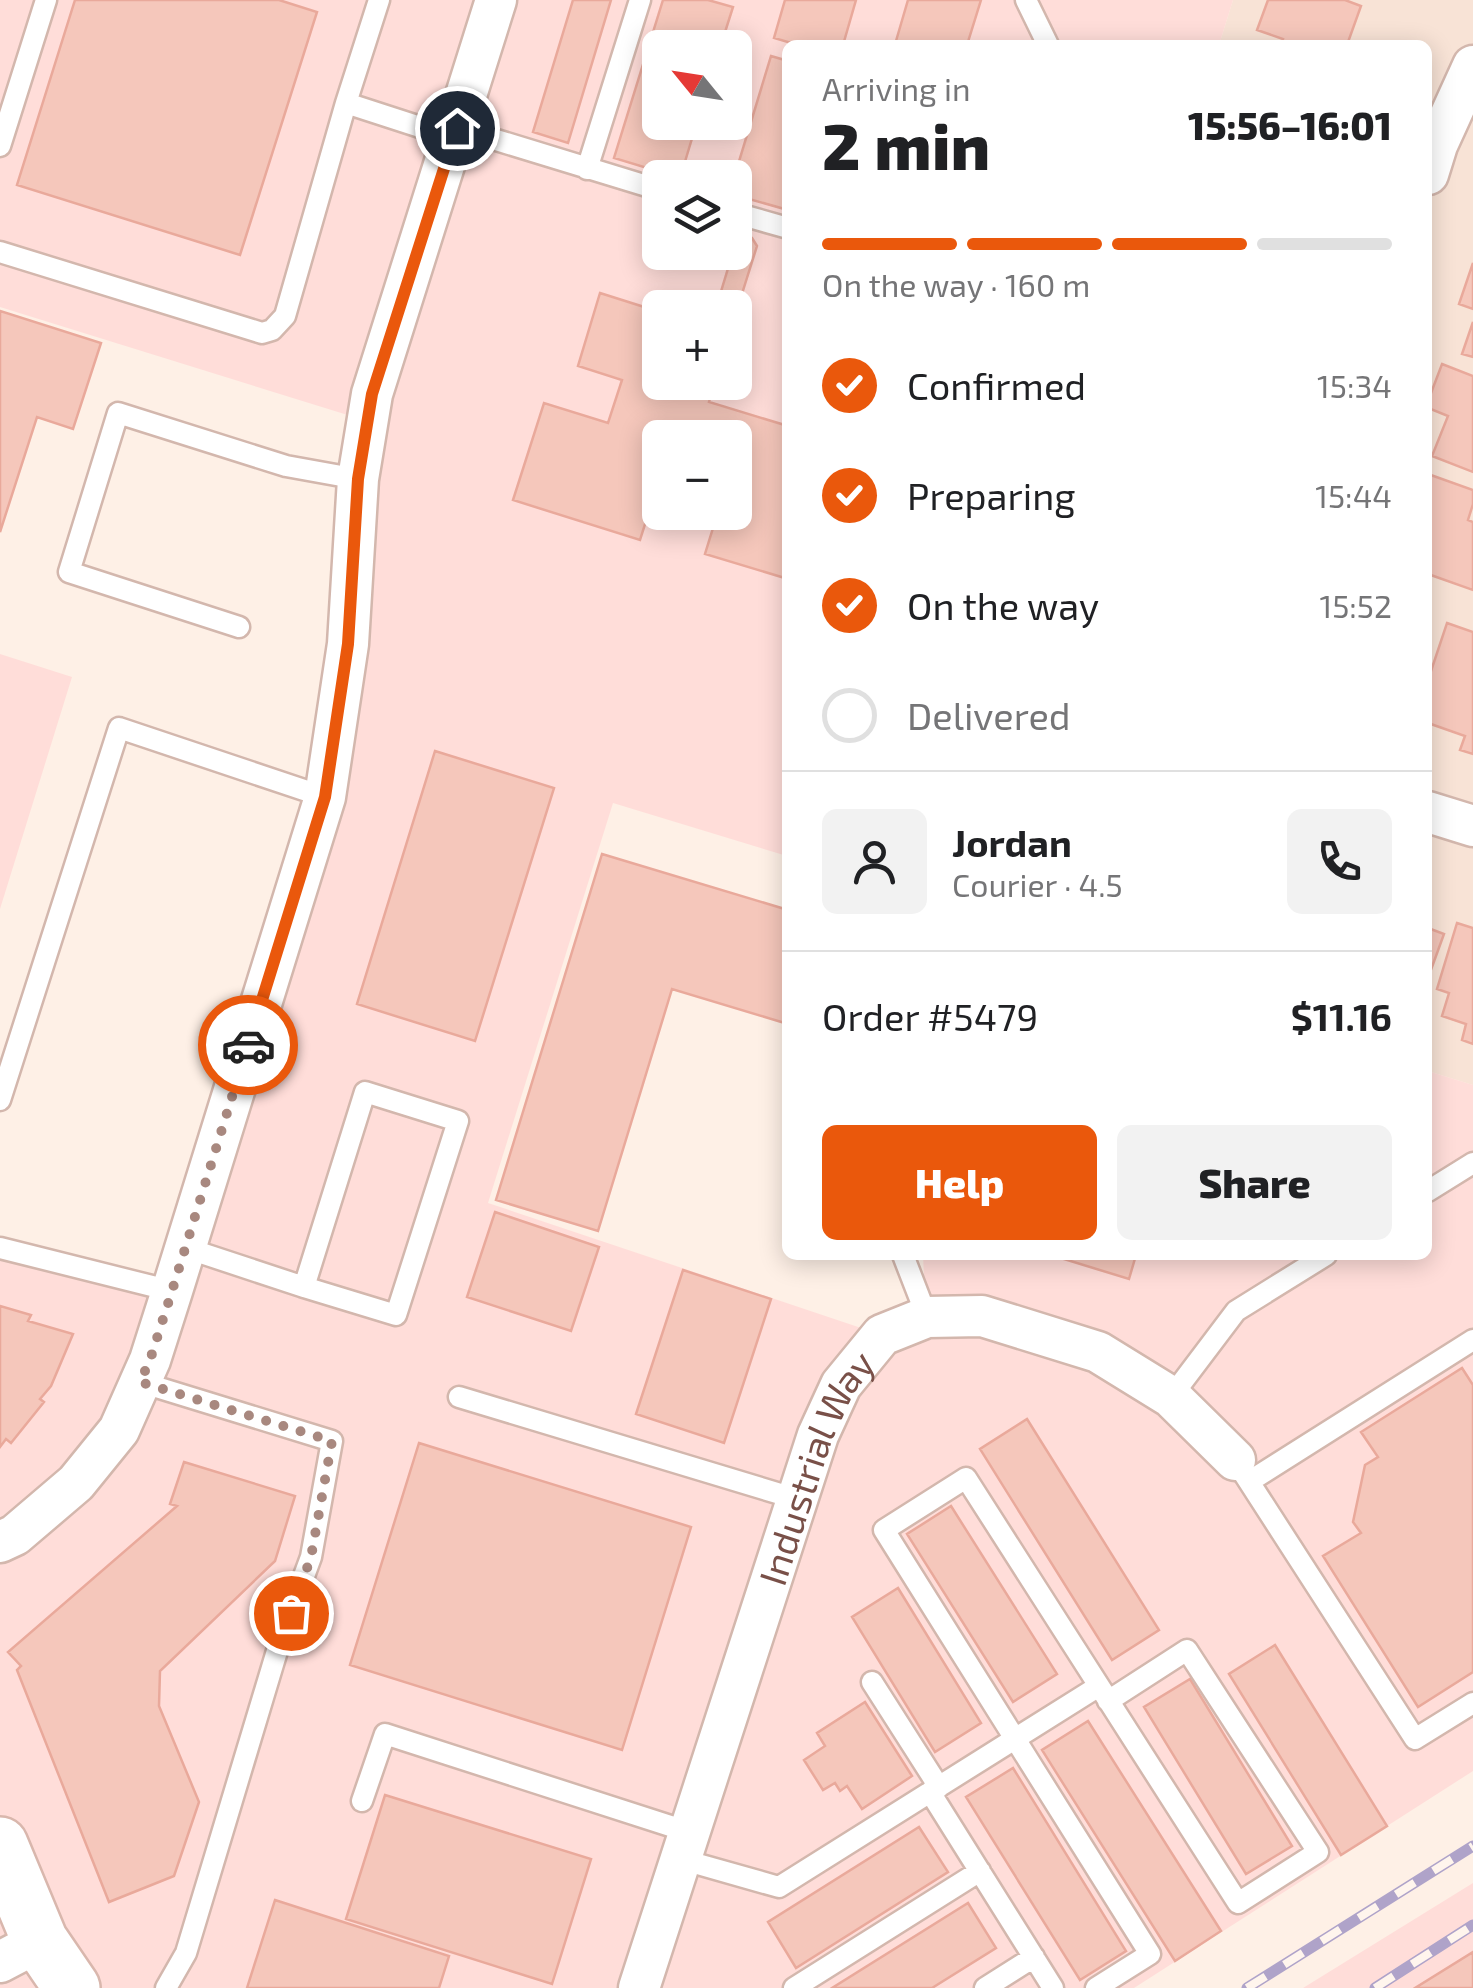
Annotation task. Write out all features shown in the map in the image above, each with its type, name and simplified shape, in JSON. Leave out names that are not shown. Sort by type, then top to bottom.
[{"type":"street","points":[[0,1542],[16,1535],[76,1482],[119,1430],[150,1360],[325,797],[348,644],[358,479],[372,394],[496,0]]},
{"type":"street","points":[[1432,161],[1473,66]]},
{"type":"street","points":[[1432,813],[1473,826]]},
{"type":"street","name":"Industrial Way","points":[[639,1988],[818,1435],[841,1385],[882,1335],[926,1318],[982,1316],[1098,1352],[1171,1396],[1242,1470]]},
{"type":"street","points":[[0,1844],[20,1952],[72,1988]]},
{"type":"lane","points":[[0,146],[46,0]]},
{"type":"lane","points":[[0,252],[262,333],[272,330],[285,316],[379,0]]},
{"type":"lane","points":[[587,169],[640,0]]},
{"type":"lane","points":[[1026,0],[1046,40]]},
{"type":"lane","points":[[346,104],[642,185]]},
{"type":"lane","points":[[752,218],[782,226]]},
{"type":"lane","points":[[239,627],[70,572],[118,413],[286,466],[358,479]]},
{"type":"lane","points":[[0,1100],[119,728],[325,797]]},
{"type":"lane","points":[[186,1248],[304,1286],[396,1315],[458,1121],[365,1092],[304,1286]]},
{"type":"lane","points":[[1432,1189],[1473,1163]]},
{"type":"lane","points":[[0,1248],[172,1291]]},
{"type":"lane","points":[[906,1260],[926,1318]]},
{"type":"lane","points":[[1171,1396],[1236,1312],[1318,1260]]},
{"type":"lane","points":[[1473,1340],[1242,1470],[1415,1739],[1473,1703]]},
{"type":"lane","points":[[140,1382],[332,1441],[311,1557],[280,1641],[186,1954],[166,1988]]},
{"type":"lane","points":[[459,1396],[797,1499]]},
{"type":"lane","points":[[362,1801],[385,1734],[685,1845],[779,1887],[1014,1739],[1104,1693],[1187,1650],[1318,1852],[1238,1904],[1104,1693],[966,1478],[884,1530],[1014,1739],[1150,1954],[1096,1988]]},
{"type":"lane","points":[[872,1682],[980,1871],[1054,1988]]},
{"type":"lane","points":[[794,1988],[980,1871]]},
{"type":"lane","points":[[985,1988],[1034,1958]]},
{"type":"shaded area","points":[[0,0],[1233,0],[1221,40],[782,40],[782,854],[613,803],[488,1203],[882,1335],[926,1317],[923,1260],[1432,1260],[1432,1072],[1473,1085],[1473,1771],[1134,1988],[0,1988],[0,1248],[171,1291],[325,797],[367,421],[0,307]]},
{"type":"shaded area","points":[[1233,0],[1473,0],[1473,1085],[1432,1072],[1432,40],[1221,40]]},
{"type":"shaded area","points":[[0,654],[72,677],[0,909]]},
{"type":"shaded area","points":[[1473,1883],[1473,1988],[1303,1988]]},
{"type":"building","points":[[75,0],[279,0],[317,12],[240,255],[17,185]]},
{"type":"building","points":[[573,0],[611,0],[568,143],[533,132]]},
{"type":"building","points":[[663,0],[708,0],[733,7],[726,30],[654,30]]},
{"type":"building","points":[[785,0],[856,0],[844,40],[774,38]]},
{"type":"building","points":[[908,0],[981,0],[969,40],[896,40]]},
{"type":"building","points":[[1268,0],[1345,0],[1361,6],[1349,40],[1283,40],[1257,30]]},
{"type":"building","points":[[771,56],[782,59],[782,208],[752,200],[752,160],[739,160],[746,140],[752,140],[752,119]]},
{"type":"building","points":[[642,68],[642,140],[692,140],[685,160],[642,160],[642,166],[614,158]]},
{"type":"building","points":[[1473,263],[1473,309],[1459,304]]},
{"type":"building","points":[[728,270],[749,270],[743,290],[721,290]]},
{"type":"building","points":[[600,293],[642,306],[642,400],[710,400],[782,424],[782,577],[705,554],[712,530],[752,530],[752,420],[642,420],[643,530],[640,540],[513,500],[544,403],[608,423],[622,380],[578,366]]},
{"type":"building","points":[[0,311],[101,343],[73,429],[37,417],[0,532]]},
{"type":"building","points":[[1473,322],[1473,357],[1462,354]]},
{"type":"building","points":[[1442,364],[1473,376],[1473,472],[1432,456],[1448,416],[1432,410],[1432,390]]},
{"type":"building","points":[[1432,475],[1473,490],[1468,520],[1473,522],[1473,590],[1432,575]]},
{"type":"building","points":[[1447,623],[1473,632],[1473,754],[1460,750],[1465,736],[1432,724],[1432,668]]},
{"type":"building","points":[[435,751],[554,788],[475,1041],[357,1004]]},
{"type":"building","points":[[602,854],[782,908],[782,1022],[672,989],[598,1231],[496,1200]]},
{"type":"building","points":[[1457,923],[1473,928],[1473,1044],[1462,1040],[1466,1024],[1442,1016],[1449,993],[1437,989]]},
{"type":"building","points":[[1432,930],[1444,934],[1432,967]]},
{"type":"building","points":[[495,1212],[599,1247],[571,1331],[467,1297]]},
{"type":"building","points":[[1067,1260],[1135,1260],[1129,1279]]},
{"type":"building","points":[[683,1270],[771,1299],[724,1443],[636,1414]]},
{"type":"building","points":[[0,1306],[31,1315],[28,1321],[73,1334],[51,1386],[40,1399],[44,1402],[11,1443],[6,1439],[0,1447]]},
{"type":"building","points":[[1462,1368],[1473,1385],[1473,1672],[1418,1707],[1323,1556],[1361,1533],[1353,1522],[1365,1465],[1378,1457],[1361,1432]]},
{"type":"building","points":[[1027,1419],[1159,1630],[1112,1660],[980,1449]]},
{"type":"building","points":[[419,1443],[691,1527],[622,1750],[350,1665]]},
{"type":"building","points":[[184,1462],[295,1496],[275,1561],[160,1671],[159,1706],[199,1802],[174,1876],[109,1902],[17,1670],[21,1666],[8,1652],[177,1506],[170,1504]]},
{"type":"building","points":[[951,1506],[1057,1674],[1013,1702],[907,1534]]},
{"type":"building","points":[[898,1588],[981,1723],[935,1752],[852,1617]]},
{"type":"building","points":[[1275,1645],[1387,1826],[1341,1855],[1229,1674]]},
{"type":"building","points":[[1190,1679],[1292,1846],[1246,1874],[1144,1707]]},
{"type":"building","points":[[865,1702],[912,1776],[862,1809],[847,1786],[840,1791],[835,1783],[823,1790],[804,1760],[825,1746],[817,1733]]},
{"type":"building","points":[[1088,1721],[1221,1931],[1175,1961],[1042,1750]]},
{"type":"building","points":[[1013,1768],[1126,1951],[1080,1980],[966,1797]]},
{"type":"building","points":[[385,1795],[591,1859],[552,1984],[346,1919]]},
{"type":"building","points":[[919,1827],[948,1872],[796,1968],[768,1922]]},
{"type":"building","points":[[275,1900],[449,1956],[439,1988],[247,1988]]},
{"type":"building","points":[[968,1903],[996,1948],[932,1988],[832,1988]]},
{"type":"building","points":[[1473,1952],[1473,1988],[1415,1988]]},
{"type":"railway","points":[[1247,1988],[1473,1846]]},
{"type":"railway","points":[[1375,1988],[1473,1925]]},
{"type":"way so far","points":[[248,1045],[140,1382],[332,1441],[311,1557],[291,1613]]},
{"type":"route","points":[[248,1045],[325,797],[348,644],[358,479],[372,394],[457,128]]}]
